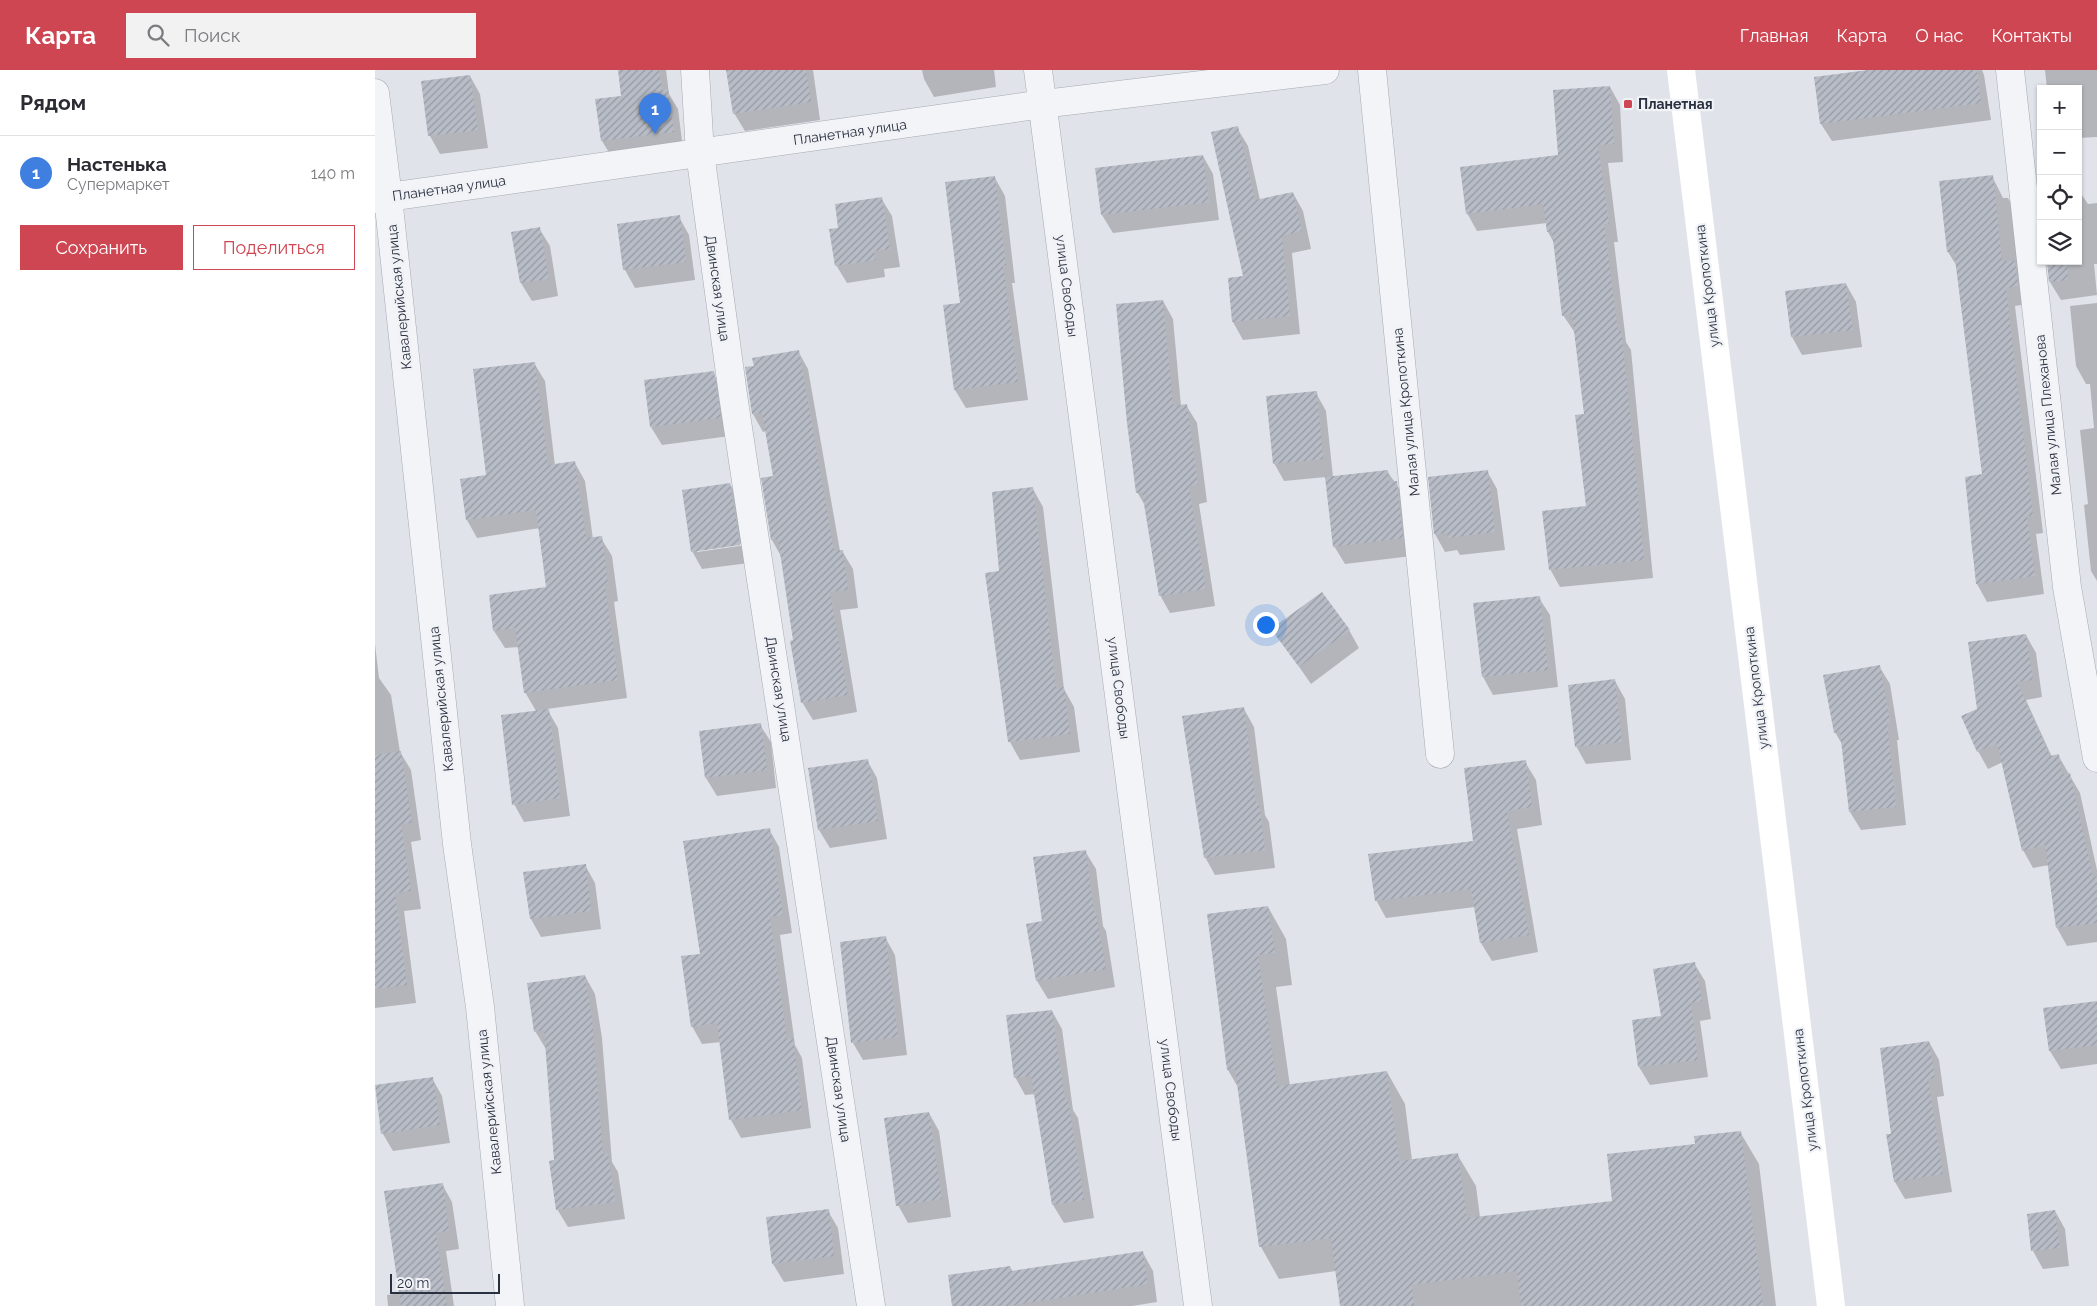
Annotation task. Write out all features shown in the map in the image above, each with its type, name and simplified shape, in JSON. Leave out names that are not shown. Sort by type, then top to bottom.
[{"type":"main road","name":"улица Кропоткина","points":[[1681,70],[1831,1306]]},
{"type":"street","name":"Двинская улица","points":[[695,70],[700,153],[733,395],[871,1306]]},
{"type":"street","name":"улица Свободы","points":[[1038,70],[1199,1306]]},
{"type":"street","name":"Планетная улица","points":[[382,198],[1043,104],[1325,70]]},
{"type":"street","name":"Малая улица Кропоткина","points":[[1372,70],[1441,754]]},
{"type":"street","name":"Малая улица Плеханова","points":[[2010,70],[2067,587],[2097,758]]},
{"type":"street","name":"Кавалерийская улица","points":[[375,92],[382,198],[457,844],[479,1007],[509,1306]]},
{"type":"building","points":[[618,70],[659,70],[662,90],[668,89],[674,132],[601,141],[595,99],[621,96]]},
{"type":"building","points":[[726,70],[806,70],[811,102],[733,114]]},
{"type":"building","points":[[1868,70],[1977,70],[1981,103],[1820,124],[1814,77]]},
{"type":"building","points":[[470,75],[478,130],[428,136],[421,81]]},
{"type":"building","points":[[1610,86],[1614,144],[1598,145],[1609,224],[1604,224],[1618,331],[1621,330],[1644,560],[1549,570],[1542,511],[1586,506],[1575,415],[1584,414],[1572,314],[1562,316],[1552,231],[1547,232],[1543,204],[1466,214],[1460,167],[1558,155],[1553,90]]},
{"type":"building","points":[[1238,126],[1255,200],[1293,192],[1302,231],[1282,236],[1290,316],[1232,322],[1228,278],[1243,276],[1211,132]]},
{"type":"building","points":[[1203,155],[1209,202],[1101,215],[1095,168]]},
{"type":"building","points":[[1993,175],[2002,261],[2015,261],[2018,286],[2006,288],[2033,516],[2027,516],[2035,576],[1976,584],[1965,477],[1982,474],[1954,251],[1947,252],[1939,181]]},
{"type":"building","points":[[995,176],[1006,265],[1003,265],[1018,382],[954,390],[943,305],[960,303],[945,182]]},
{"type":"building","points":[[882,197],[890,249],[874,251],[876,260],[835,266],[829,229],[838,228],[835,204]]},
{"type":"building","points":[[680,215],[686,262],[623,270],[617,224]]},
{"type":"building","points":[[540,227],[549,279],[520,283],[511,232]]},
{"type":"building","points":[[2047,265],[2067,265],[2068,280],[2049,282]]},
{"type":"building","points":[[1846,283],[1853,330],[1791,337],[1785,291]]},
{"type":"building","points":[[1163,300],[1173,406],[1187,404],[1198,485],[1189,486],[1206,589],[1159,596],[1142,492],[1136,493],[1127,423],[1116,304]]},
{"type":"building","points":[[799,350],[834,551],[843,550],[848,590],[830,592],[848,695],[801,703],[790,641],[793,640],[778,539],[771,540],[761,478],[773,476],[762,413],[752,414],[745,367],[754,366],[752,358]]},
{"type":"building","points":[[535,362],[548,465],[575,461],[586,538],[602,536],[608,583],[605,584],[618,680],[524,693],[515,628],[493,631],[489,595],[546,587],[536,510],[466,520],[460,479],[486,475],[473,369]]},
{"type":"building","points":[[714,371],[721,418],[650,427],[644,380]]},
{"type":"building","points":[[1317,391],[1323,459],[1273,464],[1266,396]]},
{"type":"building","points":[[1388,470],[1389,482],[1397,481],[1403,538],[1333,547],[1325,477]]},
{"type":"building","points":[[1488,470],[1495,532],[1448,538],[1447,533],[1434,534],[1428,477]]},
{"type":"building","points":[[730,483],[740,545],[691,552],[682,490]]},
{"type":"building","points":[[1033,487],[1056,689],[1064,687],[1070,734],[1008,742],[985,573],[999,571],[992,492]]},
{"type":"building","points":[[1322,592],[1350,630],[1299,667],[1271,629]]},
{"type":"building","points":[[1540,596],[1548,670],[1482,677],[1473,603]]},
{"type":"building","points":[[2026,634],[2033,680],[2017,682],[2050,756],[2059,754],[2062,774],[2070,773],[2093,877],[2097,876],[2097,923],[2056,928],[2045,845],[2022,851],[1997,743],[1977,752],[1961,716],[1977,709],[1968,642]]},
{"type":"building","points":[[1880,665],[1890,722],[1887,722],[1896,807],[1849,812],[1840,731],[1834,733],[1823,675]]},
{"type":"building","points":[[1615,679],[1622,742],[1575,747],[1568,685]]},
{"type":"building","points":[[1244,707],[1256,803],[1259,803],[1265,850],[1204,858],[1182,716]]},
{"type":"building","points":[[549,709],[560,798],[512,805],[501,715]]},
{"type":"building","points":[[761,723],[767,770],[705,778],[699,731]]},
{"type":"building","points":[[401,751],[412,823],[401,824],[411,891],[395,893],[407,985],[375,989],[375,755]]},
{"type":"building","points":[[868,759],[878,821],[818,830],[808,768]]},
{"type":"building","points":[[1526,760],[1532,807],[1507,811],[1529,935],[1480,943],[1471,889],[1375,901],[1368,854],[1473,841],[1464,768]]},
{"type":"building","points":[[770,828],[783,915],[770,917],[787,1039],[793,1039],[802,1110],[729,1120],[717,1023],[691,1027],[681,956],[700,954],[683,841]]},
{"type":"building","points":[[1086,850],[1094,913],[1096,912],[1106,969],[1036,981],[1026,924],[1042,921],[1033,857]]},
{"type":"building","points":[[586,864],[591,911],[530,919],[523,872]]},
{"type":"building","points":[[1268,906],[1275,953],[1258,955],[1277,1086],[1387,1071],[1399,1161],[1458,1153],[1467,1218],[1612,1201],[1607,1154],[1695,1144],[1694,1136],[1741,1131],[1763,1306],[1521,1306],[1517,1271],[1412,1285],[1414,1306],[1340,1306],[1331,1238],[1259,1247],[1235,1069],[1227,1070],[1207,914]]},
{"type":"building","points":[[886,936],[898,1037],[851,1043],[840,942]]},
{"type":"building","points":[[1695,962],[1702,1001],[1691,1003],[1698,1060],[1638,1067],[1632,1020],[1661,1016],[1653,969]]},
{"type":"building","points":[[585,975],[592,1018],[603,1154],[608,1153],[615,1202],[556,1210],[549,1161],[554,1160],[544,1030],[534,1032],[527,983]]},
{"type":"building","points":[[2097,1001],[2097,1045],[2049,1051],[2043,1008]]},
{"type":"building","points":[[1052,1010],[1065,1100],[1068,1099],[1084,1200],[1052,1205],[1031,1076],[1014,1078],[1006,1015]]},
{"type":"building","points":[[1929,1041],[1935,1078],[1928,1079],[1943,1174],[1894,1182],[1886,1134],[1891,1134],[1880,1048]]},
{"type":"building","points":[[433,1077],[440,1125],[381,1134],[375,1085]]},
{"type":"building","points":[[929,1112],[942,1199],[896,1206],[884,1118]]},
{"type":"building","points":[[443,1183],[449,1231],[436,1233],[447,1306],[401,1306],[384,1191]]},
{"type":"building","points":[[829,1209],[834,1256],[772,1264],[766,1217]]},
{"type":"building","points":[[2055,1210],[2060,1248],[2031,1251],[2027,1214]]},
{"type":"building","points":[[1143,1251],[1148,1284],[1008,1306],[952,1306],[948,1275],[1010,1266],[1011,1271]]},
{"type":"place","name":"Планетная","points":[[1628,104]]},
{"type":"place","name":"Настенька","points":[[655,134]]}]
